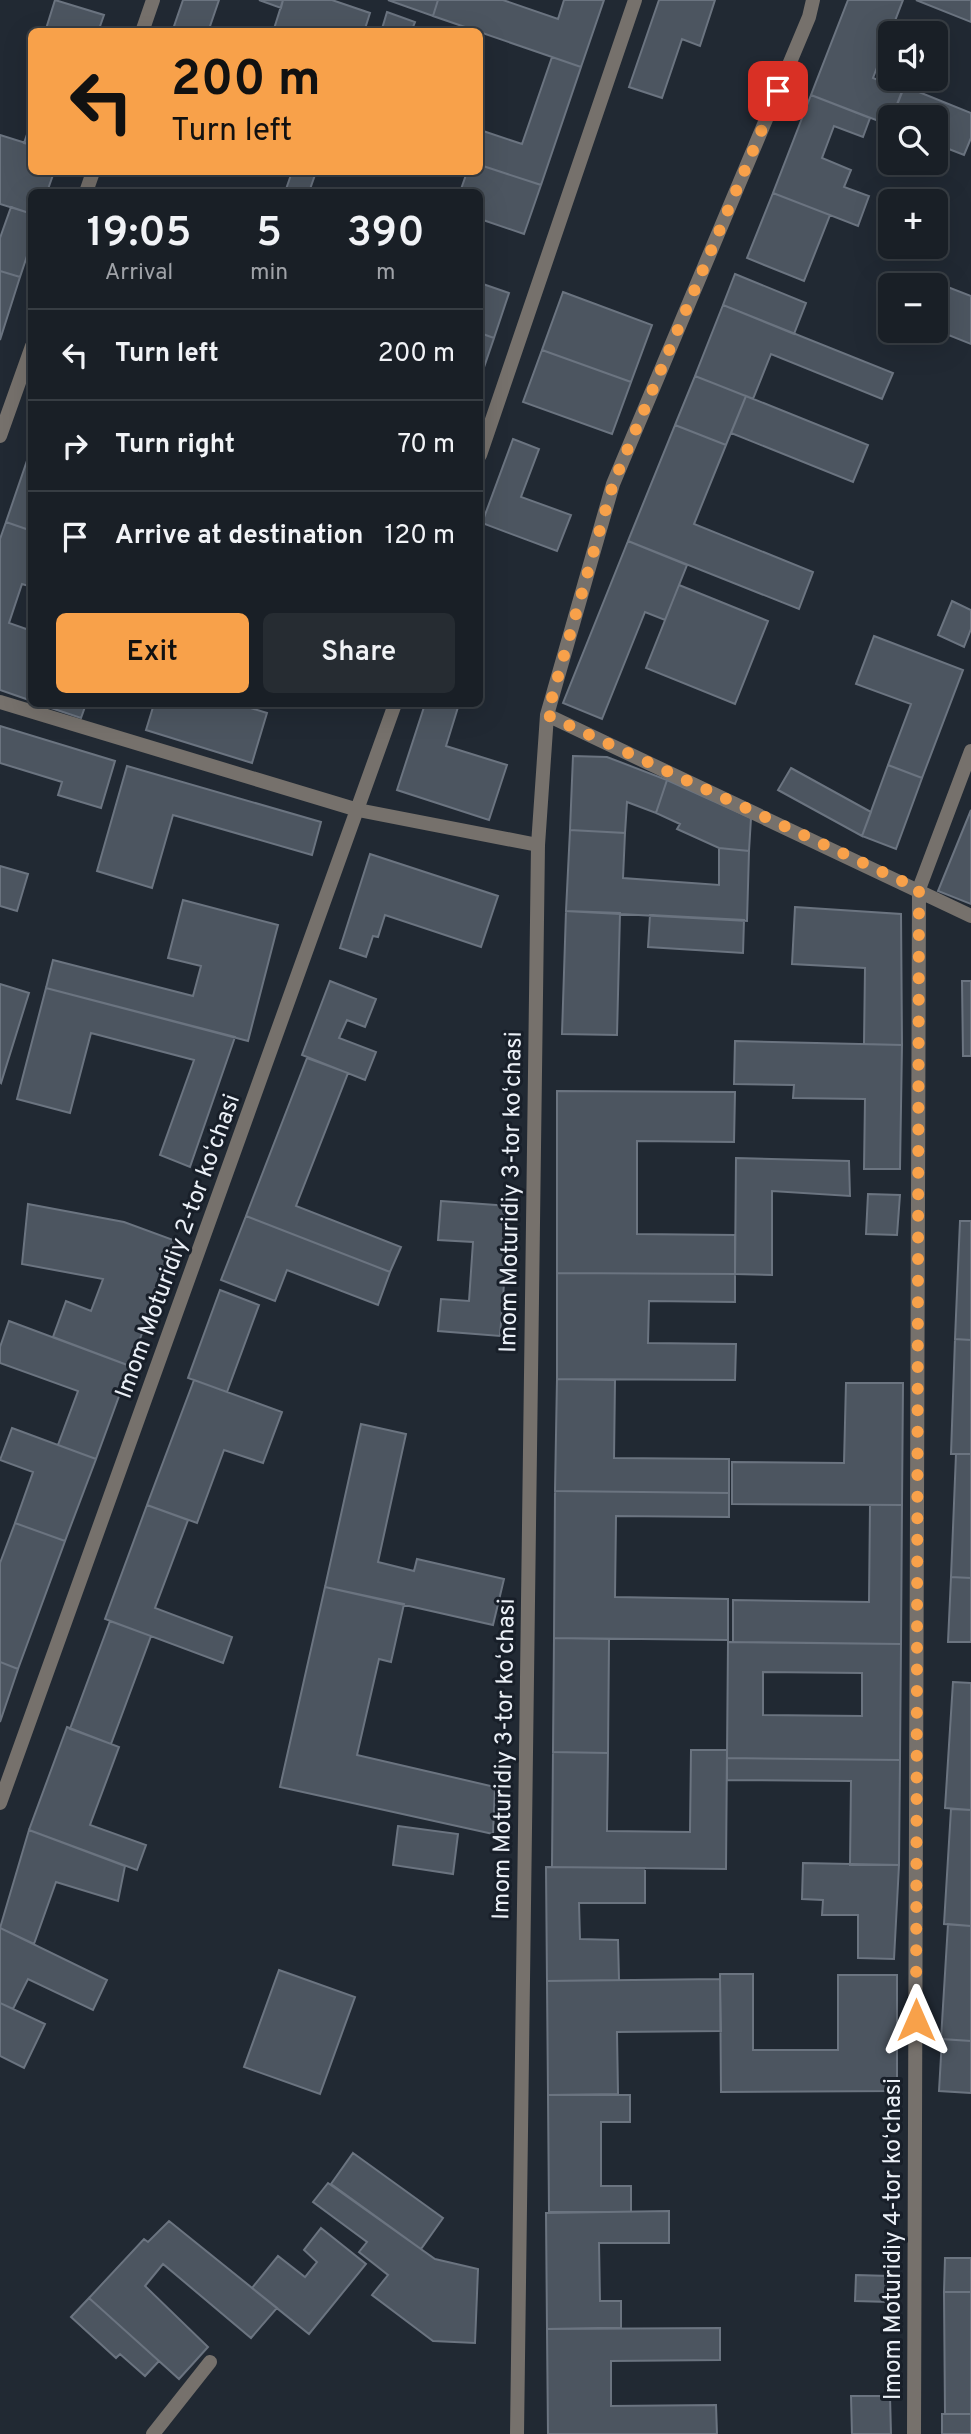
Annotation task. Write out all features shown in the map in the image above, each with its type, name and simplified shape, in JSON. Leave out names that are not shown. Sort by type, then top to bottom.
[{"type":"street","points":[[143,28],[153,0]]},
{"type":"street","points":[[483,446],[635,0]]},
{"type":"street","name":"Imom Moturidiy 3-tor koʻchasi","points":[[517,2434],[538,845],[547,715],[613,484],[809,17],[813,0]]},
{"type":"street","points":[[0,436],[28,357]]},
{"type":"street","points":[[0,702],[358,810],[538,845]]},
{"type":"street","name":"Imom Moturidiy 2-tor koʻchasi","points":[[0,1803],[394,707]]},
{"type":"street","points":[[547,715],[919,889],[971,916]]},
{"type":"street","name":"Imom Moturidiy 4-tor koʻchasi","points":[[914,2434],[919,889],[971,751]]},
{"type":"street","points":[[153,2434],[210,2362]]},
{"type":"building","points":[[55,0],[104,15],[99,28],[46,28]]},
{"type":"building","points":[[183,0],[219,0],[209,28],[173,28]]},
{"type":"building","points":[[259,0],[283,0],[281,8]]},
{"type":"building","points":[[283,0],[332,0],[370,13],[365,28],[274,28]]},
{"type":"building","points":[[388,0],[438,0],[433,16]]},
{"type":"building","points":[[438,0],[503,0],[558,19],[564,0],[604,0],[581,67],[483,33],[483,28],[468,28],[433,16]]},
{"type":"building","points":[[659,0],[715,0],[700,46],[682,39],[662,98],[629,87]]},
{"type":"building","points":[[848,0],[903,0],[895,21],[878,21],[878,65],[873,78],[878,80],[878,91],[903,91],[897,105],[878,105],[878,121],[811,95]]},
{"type":"building","points":[[916,0],[971,0],[971,22]]},
{"type":"building","points":[[387,12],[415,22],[413,28],[382,28]]},
{"type":"building","points":[[552,57],[581,67],[541,185],[483,166],[483,131],[522,144]]},
{"type":"building","points":[[902,91],[916,91],[971,113],[971,138],[964,155],[948,149],[948,105],[897,105]]},
{"type":"building","points":[[811,95],[870,118],[863,137],[834,126],[822,158],[851,170],[844,187],[869,196],[858,226],[773,193]]},
{"type":"building","points":[[0,135],[28,144],[28,175],[53,175],[48,189],[28,189],[28,213],[0,204]]},
{"type":"building","points":[[483,166],[541,185],[524,234],[483,220],[483,189],[461,189],[466,175],[483,175]]},
{"type":"building","points":[[291,175],[315,175],[310,189],[286,189]]},
{"type":"building","points":[[773,193],[830,215],[804,281],[747,258]]},
{"type":"building","points":[[11,207],[28,213],[28,253],[20,277],[0,271],[0,238]]},
{"type":"building","points":[[0,271],[20,277],[0,340]]},
{"type":"building","points":[[735,274],[806,303],[794,334],[723,305]]},
{"type":"building","points":[[483,284],[509,293],[494,338],[483,334]]},
{"type":"building","points":[[948,287],[971,296],[971,344],[948,335]]},
{"type":"building","points":[[563,292],[652,325],[631,382],[542,350]]},
{"type":"building","points":[[723,305],[893,373],[882,399],[771,354],[753,399],[695,376]]},
{"type":"building","points":[[483,334],[494,338],[483,370]]},
{"type":"building","points":[[542,350],[631,382],[612,434],[523,402]]},
{"type":"building","points":[[695,376],[746,396],[726,445],[675,425]]},
{"type":"building","points":[[746,396],[868,445],[853,482],[731,433]]},
{"type":"building","points":[[675,425],[726,445],[694,524],[813,572],[799,609],[628,541]]},
{"type":"building","points":[[513,439],[539,449],[521,497],[571,515],[557,551],[483,523]]},
{"type":"building","points":[[28,458],[28,530],[6,522]]},
{"type":"building","points":[[6,522],[28,530],[28,586],[22,584],[9,623],[28,630],[28,700],[0,690],[0,539]]},
{"type":"building","points":[[628,541],[687,565],[665,620],[645,612],[602,719],[563,703]]},
{"type":"building","points":[[679,585],[768,621],[735,704],[646,668]]},
{"type":"building","points":[[952,601],[971,610],[971,629],[964,647],[938,635]]},
{"type":"building","points":[[874,636],[963,670],[922,778],[888,765],[911,704],[856,684]]},
{"type":"building","points":[[48,707],[85,707],[81,718]]},
{"type":"building","points":[[153,707],[248,707],[267,713],[252,763],[146,730]]},
{"type":"building","points":[[424,707],[458,707],[446,746],[507,765],[489,820],[397,790]]},
{"type":"building","points":[[0,726],[115,761],[101,808],[58,795],[62,782],[0,763]]},
{"type":"building","points":[[573,756],[607,757],[667,780],[656,813],[627,802],[625,833],[570,830]]},
{"type":"building","points":[[888,765],[922,778],[896,849],[862,836]]},
{"type":"building","points":[[127,766],[321,822],[312,855],[173,815],[152,888],[97,871]]},
{"type":"building","points":[[791,768],[871,812],[862,836],[778,790]]},
{"type":"building","points":[[667,780],[751,818],[749,851],[719,848],[677,829],[680,824],[656,813]]},
{"type":"building","points":[[971,810],[971,904],[938,891]]},
{"type":"building","points":[[570,830],[625,833],[623,878],[719,885],[719,848],[749,851],[747,921],[566,911]]},
{"type":"building","points":[[370,854],[498,896],[481,947],[385,915],[378,937],[373,936],[366,957],[340,948]]},
{"type":"building","points":[[0,866],[28,874],[17,911],[0,906]]},
{"type":"building","points":[[183,900],[278,925],[248,1041],[46,988],[53,960],[193,996],[201,966],[168,958]]},
{"type":"building","points":[[795,907],[901,914],[902,1045],[864,1044],[865,968],[792,964]]},
{"type":"building","points":[[566,911],[620,913],[617,1035],[562,1034]]},
{"type":"building","points":[[650,915],[744,920],[743,953],[648,947]]},
{"type":"building","points":[[330,981],[376,999],[365,1027],[347,1020],[339,1038],[376,1052],[365,1080],[302,1055]]},
{"type":"building","points":[[962,981],[971,981],[971,1056],[963,1056]]},
{"type":"building","points":[[0,984],[29,993],[1,1083],[0,1082]]},
{"type":"building","points":[[46,988],[235,1037],[190,1167],[160,1155],[194,1060],[91,1033],[70,1113],[17,1099]]},
{"type":"building","points":[[735,1041],[902,1045],[900,1169],[864,1169],[865,1099],[793,1098],[794,1085],[734,1084]]},
{"type":"building","points":[[307,1058],[348,1073],[296,1206],[401,1247],[390,1272],[246,1216]]},
{"type":"building","points":[[557,1091],[735,1092],[734,1142],[637,1141],[637,1234],[735,1235],[735,1274],[557,1273]]},
{"type":"building","points":[[736,1158],[849,1161],[850,1196],[772,1191],[772,1275],[735,1274]]},
{"type":"building","points":[[868,1194],[900,1195],[897,1235],[866,1234]]},
{"type":"building","points":[[441,1201],[510,1206],[500,1336],[438,1331],[441,1299],[469,1301],[473,1242],[438,1240]]},
{"type":"building","points":[[28,1204],[124,1222],[176,1241],[130,1366],[53,1337],[66,1301],[91,1311],[103,1279],[22,1264]]},
{"type":"building","points":[[246,1216],[390,1272],[378,1305],[287,1270],[275,1301],[221,1280]]},
{"type":"building","points":[[960,1221],[971,1221],[971,1340],[955,1339]]},
{"type":"building","points":[[557,1273],[735,1274],[735,1302],[649,1301],[648,1343],[736,1344],[735,1380],[557,1379]]},
{"type":"building","points":[[220,1290],[259,1305],[227,1392],[188,1378]]},
{"type":"building","points":[[9,1321],[130,1366],[96,1459],[58,1445],[78,1391],[0,1363],[0,1347]]},
{"type":"building","points":[[955,1339],[971,1340],[971,1454],[951,1454]]},
{"type":"building","points":[[557,1379],[615,1380],[614,1458],[729,1459],[729,1493],[555,1491]]},
{"type":"building","points":[[194,1380],[282,1412],[263,1463],[224,1450],[197,1523],[147,1505]]},
{"type":"building","points":[[846,1383],[903,1383],[902,1505],[732,1504],[732,1462],[844,1463]]},
{"type":"building","points":[[361,1424],[406,1434],[378,1562],[414,1571],[417,1559],[504,1579],[493,1625],[325,1587]]},
{"type":"building","points":[[12,1428],[96,1459],[65,1541],[15,1523],[33,1472],[0,1460]]},
{"type":"building","points":[[956,1454],[971,1454],[971,1578],[951,1577]]},
{"type":"building","points":[[555,1491],[729,1493],[729,1517],[616,1516],[615,1597],[728,1599],[728,1640],[554,1638]]},
{"type":"building","points":[[147,1505],[188,1520],[155,1608],[232,1637],[223,1663],[105,1619]]},
{"type":"building","points":[[870,1505],[902,1505],[901,1644],[733,1642],[733,1600],[869,1602]]},
{"type":"building","points":[[15,1523],[65,1541],[18,1669],[0,1662],[0,1563]]},
{"type":"building","points":[[951,1577],[971,1578],[971,1642],[948,1642]]},
{"type":"building","points":[[325,1587],[404,1604],[391,1662],[379,1659],[357,1755],[495,1787],[493,1834],[280,1787]]},
{"type":"building","points":[[110,1621],[151,1636],[111,1744],[70,1729]]},
{"type":"building","points":[[554,1638],[609,1639],[608,1753],[553,1752]]},
{"type":"building","points":[[728,1642],[901,1644],[900,1760],[727,1758]],"holes":[[[763,1672],[862,1673],[862,1716],[763,1715]]]},
{"type":"building","points":[[0,1662],[18,1669],[0,1722]]},
{"type":"building","points":[[953,1682],[971,1683],[971,1810],[945,1808]]},
{"type":"building","points":[[67,1727],[119,1747],[90,1825],[146,1845],[137,1870],[29,1830]]},
{"type":"building","points":[[691,1750],[727,1750],[726,1869],[552,1867],[553,1752],[608,1753],[607,1831],[690,1832]]},
{"type":"building","points":[[727,1758],[900,1760],[899,1865],[850,1865],[851,1781],[727,1780]]},
{"type":"building","points":[[951,1809],[971,1810],[971,1926],[944,1924]]},
{"type":"building","points":[[398,1826],[458,1834],[453,1874],[393,1865]]},
{"type":"building","points":[[29,1830],[125,1866],[118,1901],[56,1882],[34,1944],[0,1928]]},
{"type":"building","points":[[803,1863],[899,1865],[894,1959],[858,1958],[858,1915],[822,1915],[823,1900],[802,1899]]},
{"type":"building","points":[[546,1867],[645,1868],[645,1903],[579,1903],[580,1939],[618,1940],[619,1980],[547,1981]]},
{"type":"building","points":[[948,1924],[971,1926],[971,2041],[941,2039]]},
{"type":"building","points":[[0,1928],[107,1980],[93,2010],[28,1979],[13,2009],[0,2003]]},
{"type":"building","points":[[279,1970],[355,1997],[320,2094],[244,2067]]},
{"type":"building","points":[[720,1974],[753,1974],[753,2050],[838,2050],[838,1975],[897,1975],[897,2091],[721,2092]]},
{"type":"building","points":[[720,1979],[721,2031],[617,2032],[618,2094],[548,2095],[547,1981]]},
{"type":"building","points":[[0,2003],[45,2024],[24,2068],[0,2056]]},
{"type":"building","points":[[942,2039],[971,2041],[971,2093],[939,2091]]},
{"type":"building","points":[[548,2095],[630,2095],[630,2122],[601,2122],[601,2186],[631,2186],[631,2212],[549,2212]]},
{"type":"building","points":[[353,2153],[443,2218],[421,2249],[331,2184]]},
{"type":"building","points":[[328,2183],[435,2259],[478,2269],[475,2343],[433,2341],[372,2295],[388,2275],[359,2252],[367,2242],[313,2202]]},
{"type":"building","points":[[669,2211],[669,2243],[599,2243],[600,2301],[621,2301],[621,2328],[547,2329],[546,2213]]},
{"type":"building","points":[[169,2221],[277,2308],[251,2338],[163,2264],[145,2286],[208,2347],[179,2379],[89,2298],[144,2239],[148,2242]]},
{"type":"building","points":[[321,2228],[366,2264],[309,2334],[252,2288],[278,2256],[305,2277],[317,2262],[304,2250]]},
{"type":"building","points":[[945,2258],[971,2258],[971,2292],[944,2292]]},
{"type":"building","points":[[856,2275],[890,2276],[889,2302],[855,2301]]},
{"type":"building","points":[[944,2292],[971,2292],[971,2414],[945,2414]]},
{"type":"building","points":[[89,2298],[159,2361],[145,2376],[120,2354],[116,2358],[71,2317]]},
{"type":"building","points":[[720,2328],[720,2360],[611,2361],[611,2406],[716,2405],[717,2434],[548,2434],[547,2329]]},
{"type":"building","points":[[851,2396],[890,2396],[891,2434],[852,2434]]},
{"type":"building","points":[[942,2414],[971,2414],[971,2434],[942,2434]]},
{"type":"route","points":[[778,91],[613,484],[547,715],[919,889],[916,2020]]}]
